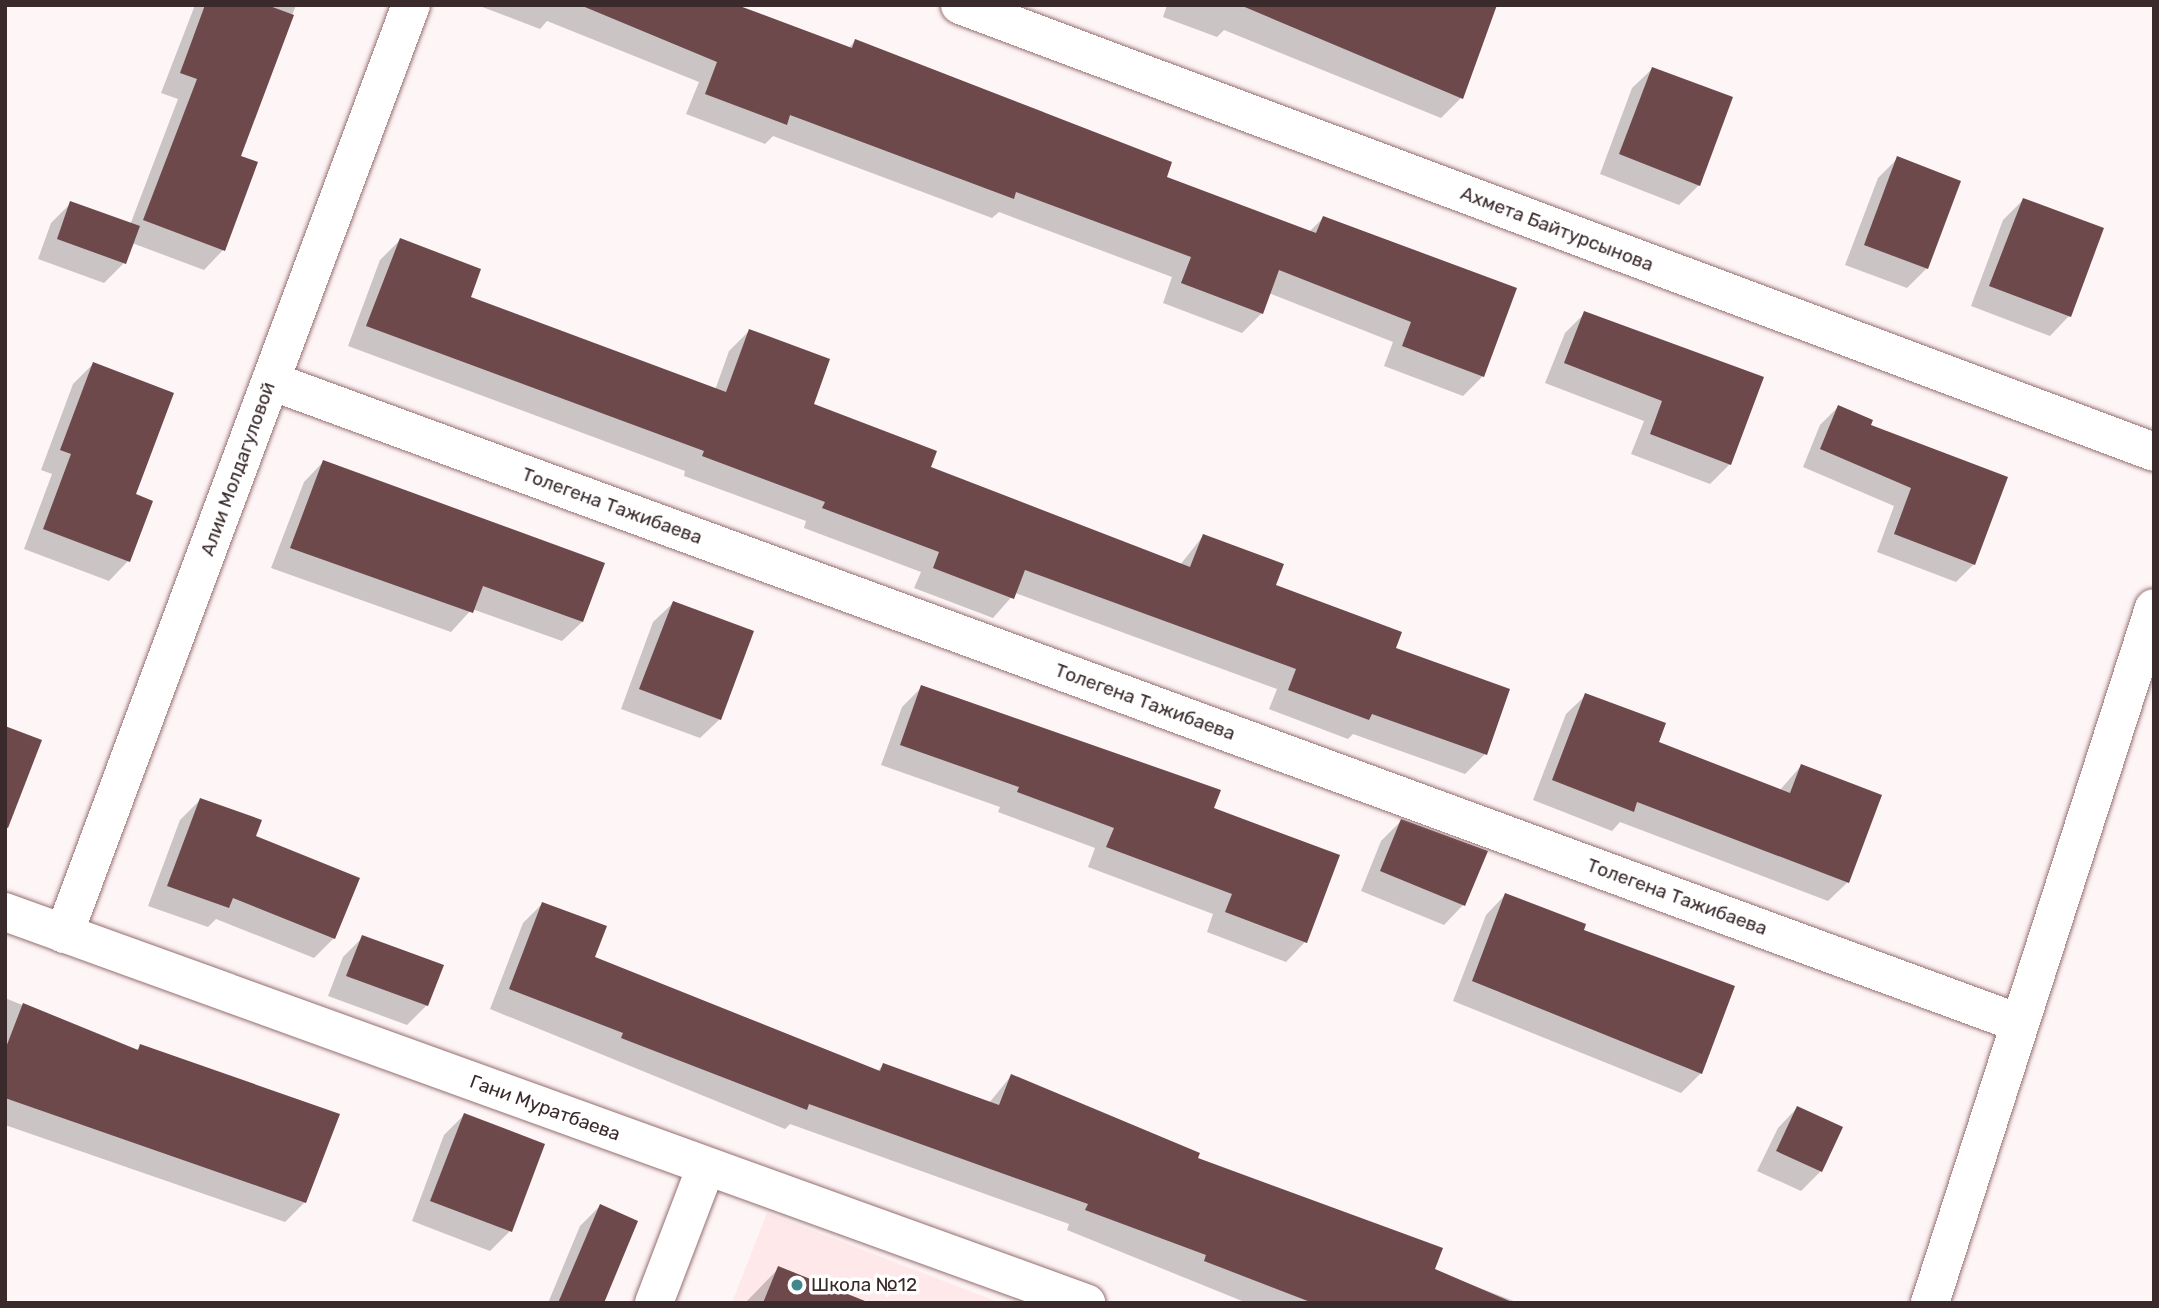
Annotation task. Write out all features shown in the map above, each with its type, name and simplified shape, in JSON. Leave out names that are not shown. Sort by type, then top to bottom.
[{"type":"street","name":"Алии Молдагуловой","points":[[64,934],[411,5]]},
{"type":"street","name":"Ахмета Байтурсынова","points":[[960,5],[2154,452]]},
{"type":"street","name":"Толегена Тажибаева","points":[[271,381],[2019,1023]]},
{"type":"street","points":[[1930,1303],[2154,608]]},
{"type":"street","name":"Гани Муратбаева","points":[[5,912],[1086,1303]]},
{"type":"street","points":[[654,1303],[706,1167]]},
{"type":"shaded area","points":[[767,1213],[1001,1303],[732,1303]]},
{"type":"building","points":[[205,5],[267,5],[294,15],[241,156],[258,162],[225,251],[143,220],[197,79],[180,73]]},
{"type":"building","points":[[580,5],[737,5],[852,48],[855,39],[1172,162],[1167,177],[1316,233],[1323,216],[1517,288],[1484,377],[1402,346],[1411,322],[1279,270],[1263,314],[1181,283],[1191,257],[1016,192],[1014,199],[790,115],[787,125],[705,94],[717,62]]},
{"type":"building","points":[[1240,5],[1497,5],[1463,99]]},
{"type":"building","points":[[1652,67],[1733,97],[1700,186],[1619,154]]},
{"type":"building","points":[[1897,156],[1961,181],[1928,269],[1864,245]]},
{"type":"building","points":[[2023,198],[2104,228],[2071,317],[1989,286]]},
{"type":"building","points":[[70,201],[140,226],[126,264],[57,239]]},
{"type":"building","points":[[400,238],[481,269],[471,297],[726,392],[749,329],[830,359],[814,404],[937,451],[931,467],[1190,567],[1203,534],[1284,564],[1276,585],[1402,632],[1396,648],[1510,689],[1487,755],[1372,714],[1369,720],[1288,690],[1296,669],[1025,570],[1014,599],[933,568],[939,552],[822,508],[825,502],[702,456],[704,451],[366,326]]},
{"type":"building","points":[[1584,311],[1764,377],[1731,465],[1650,434],[1662,401],[1564,363]]},
{"type":"building","points":[[93,362],[174,393],[136,494],[153,501],[130,562],[43,529],[71,454],[60,450]]},
{"type":"building","points":[[1838,405],[1873,420],[1871,425],[2008,477],[1975,565],[1894,534],[1911,488],[1820,449]]},
{"type":"building","points":[[323,460],[605,563],[583,622],[483,586],[473,613],[290,548]]},
{"type":"building","points":[[673,601],[754,631],[721,720],[639,689]]},
{"type":"building","points":[[921,685],[1221,790],[1214,808],[1340,855],[1307,943],[1225,912],[1232,894],[1106,847],[1114,828],[1017,792],[1019,787],[900,745]]},
{"type":"building","points":[[1585,693],[1666,723],[1659,742],[1790,793],[1801,764],[1882,795],[1849,883],[1637,802],[1634,812],[1552,780]]},
{"type":"building","points":[[5,726],[42,740],[8,828],[5,827]]},
{"type":"building","points":[[200,798],[262,820],[256,836],[360,878],[335,939],[233,898],[229,908],[167,886]]},
{"type":"building","points":[[1401,819],[1488,851],[1465,906],[1380,871]]},
{"type":"building","points":[[1505,893],[1586,924],[1584,930],[1735,986],[1702,1074],[1472,981]]},
{"type":"building","points":[[542,902],[607,926],[595,957],[880,1071],[883,1063],[999,1105],[1011,1074],[1200,1153],[1198,1158],[1443,1248],[1435,1269],[1514,1303],[1313,1303],[1204,1261],[1206,1255],[1085,1210],[1088,1204],[809,1104],[807,1110],[621,1038],[623,1033],[509,989]]},
{"type":"building","points":[[362,935],[444,965],[428,1006],[346,976]]},
{"type":"building","points":[[23,1003],[138,1050],[140,1044],[340,1114],[306,1203],[5,1098],[5,1050]]},
{"type":"building","points":[[1797,1106],[1843,1127],[1822,1172],[1776,1151]]},
{"type":"building","points":[[464,1113],[545,1144],[512,1232],[430,1201]]},
{"type":"building","points":[[600,1204],[638,1221],[604,1303],[558,1303]]},
{"type":"building","name":"Школа №12","points":[[778,1266],[865,1301],[865,1303],[763,1303]]},
{"type":"place","name":"Школа №12","points":[[797,1285]]}]
